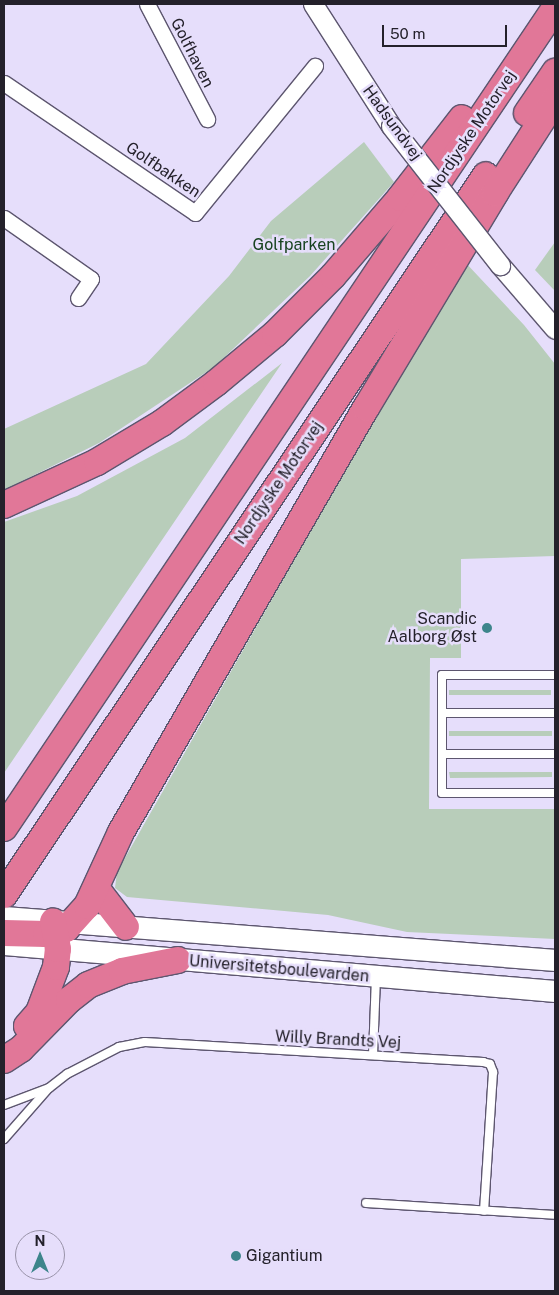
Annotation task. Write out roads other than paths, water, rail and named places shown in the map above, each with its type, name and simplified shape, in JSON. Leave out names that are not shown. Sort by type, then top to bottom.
[{"type":"highway","points":[[4,505],[88,466],[162,423],[216,384],[275,334],[333,276],[400,198],[549,4]]},
{"type":"highway","name":"Nordjyske Motorvej","points":[[4,828],[555,8]]},
{"type":"highway","name":"Nordjyske Motorvej","points":[[4,895],[555,72]]},
{"type":"highway","points":[[4,1054],[40,1012],[51,984],[32,932],[87,906],[121,832],[366,408],[495,193],[555,100]]},
{"type":"highway","points":[[96,888],[126,927]]},
{"type":"highway","points":[[4,1060],[20,1049],[69,1000],[88,986],[122,971],[178,960]]},
{"type":"main road","name":"Universitetsboulevarden","points":[[32,932],[126,927],[555,960]]},
{"type":"main road","name":"Universitetsboulevarden","points":[[32,932],[178,960],[376,978],[555,991]]},
{"type":"street","name":"Golfhaven","points":[[147,4],[206,119]]},
{"type":"street","name":"Hadsundvej","points":[[312,4],[391,126],[500,265],[555,330]]},
{"type":"street","name":"Golfbakken","points":[[4,83],[195,213],[315,66]]},
{"type":"street","points":[[4,218],[91,279],[78,298]]},
{"type":"lane","points":[[555,675],[442,675],[442,793],[555,793]]},
{"type":"lane","points":[[442,713],[555,713]]},
{"type":"lane","points":[[442,754],[555,754]]},
{"type":"lane","points":[[373,1055],[376,978]]},
{"type":"lane","name":"Willy Brandts Vej","points":[[4,1105],[49,1088],[95,1058],[119,1047],[145,1042],[373,1055],[490,1064],[493,1072],[484,1211]]},
{"type":"lane","name":"Willy Brandts Vej","points":[[4,1139],[49,1088]]},
{"type":"lane","points":[[366,1203],[555,1215]]},
{"type":"place","name":"Scandic Aalborg Øst","points":[[487,628]]},
{"type":"place","name":"Gigantium","points":[[236,1256]]},
{"type":"park label","name":"Golfparken","points":[[294,245]]}]
